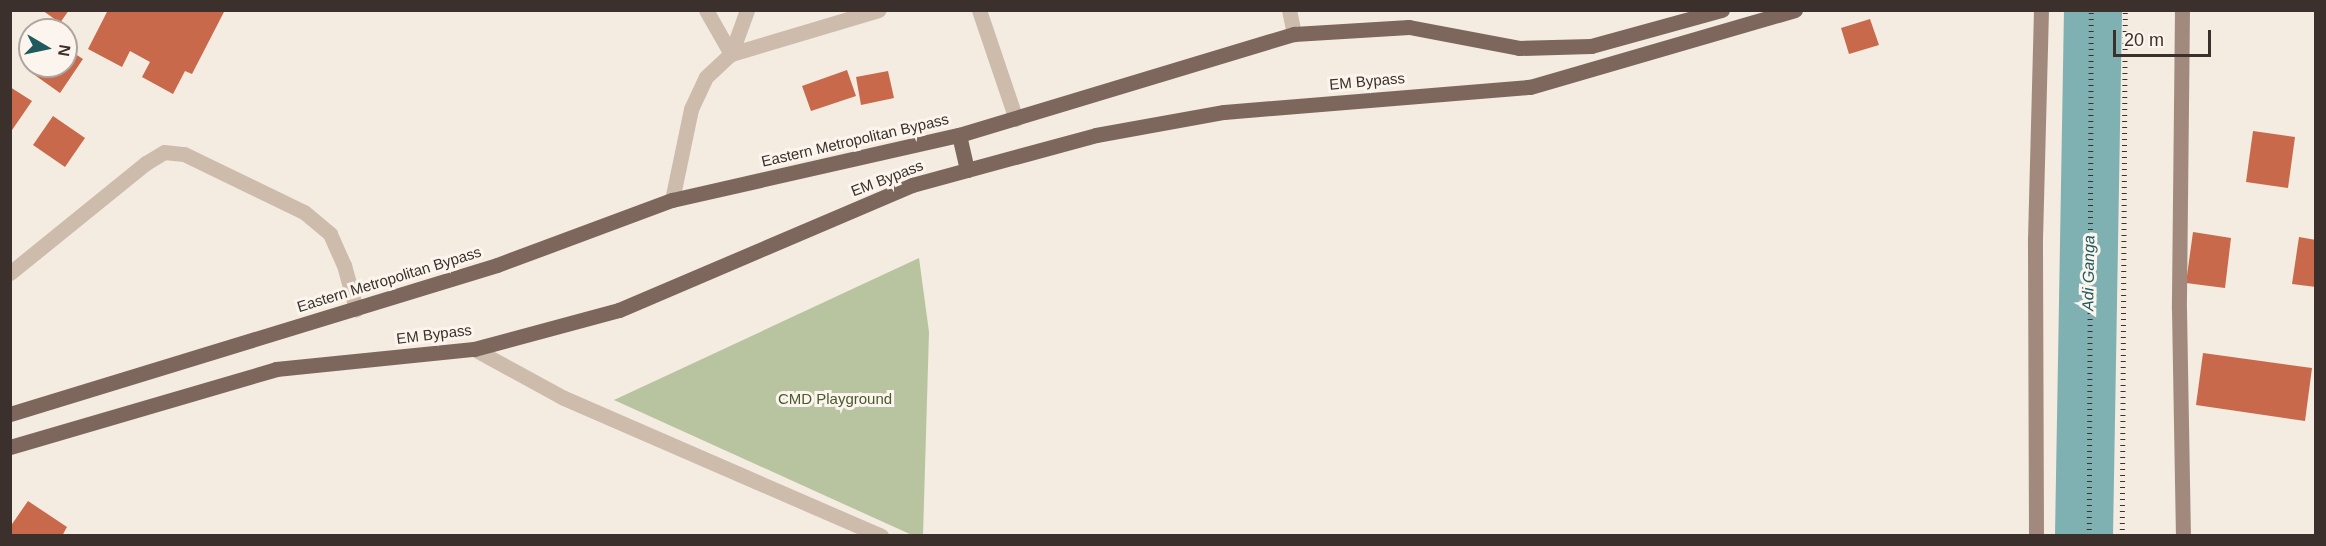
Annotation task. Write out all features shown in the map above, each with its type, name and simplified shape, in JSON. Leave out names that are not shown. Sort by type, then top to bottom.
[{"type":"main road","name":"Eastern Metropolitan Bypass","points":[[10,414],[497,265],[672,200],[959,135],[1294,34],[1409,27],[1519,48],[1591,46],[1722,10]]},
{"type":"main road","name":"EM Bypass","points":[[10,447],[276,369],[474,349],[619,310],[912,185],[1096,135],[1224,112],[1530,87],[1795,10]]},
{"type":"main road","points":[[2036,536],[2035,239],[2041,10]]},
{"type":"main road","points":[[2182,10],[2179,343],[2183,536]]},
{"type":"main road","points":[[959,135],[967,170]]},
{"type":"street","points":[[706,10],[730,54]]},
{"type":"street","points":[[672,200],[691,109],[706,77],[730,54],[747,10]]},
{"type":"street","points":[[730,54],[851,15],[879,10]]},
{"type":"street","points":[[979,10],[1017,119]]},
{"type":"street","points":[[1289,10],[1294,34]]},
{"type":"street","points":[[10,273],[146,163],[164,152],[184,154],[304,212],[330,234],[344,265],[356,309]]},
{"type":"street","points":[[474,349],[564,398],[881,536]]},
{"type":"green space","name":"CMD Playground","points":[[919,258],[929,332],[923,535],[912,535],[614,400]]},
{"type":"building","points":[[42,10],[69,10],[63,18],[53,18]]},
{"type":"building","points":[[108,10],[225,10],[192,74],[185,71],[173,94],[142,77],[150,62],[130,51],[122,67],[88,49]]},
{"type":"building","points":[[1870,19],[1879,45],[1849,54],[1841,28]]},
{"type":"building","points":[[78,56],[83,59],[78,66]]},
{"type":"building","points":[[847,70],[856,96],[811,111],[802,86]]},
{"type":"building","points":[[888,71],[894,98],[861,105],[856,77]]},
{"type":"building","points":[[39,78],[70,78],[60,93]]},
{"type":"building","points":[[10,87],[32,101],[10,133]]},
{"type":"building","points":[[53,116],[85,138],[65,167],[33,145]]},
{"type":"building","points":[[2253,131],[2295,137],[2288,188],[2246,182]]},
{"type":"building","points":[[2193,232],[2231,238],[2225,288],[2186,283]]},
{"type":"building","points":[[2299,237],[2316,240],[2316,287],[2292,284]]},
{"type":"building","points":[[2203,353],[2312,368],[2305,421],[2196,405]]},
{"type":"building","points":[[28,501],[67,527],[62,536],[10,536],[10,527]]},
{"type":"waterway","name":"Adi Ganga","points":[[2084,536],[2093,10]]},
{"type":"railway","points":[[2089,536],[2091,10]]},
{"type":"railway","points":[[2122,536],[2125,10]]}]
